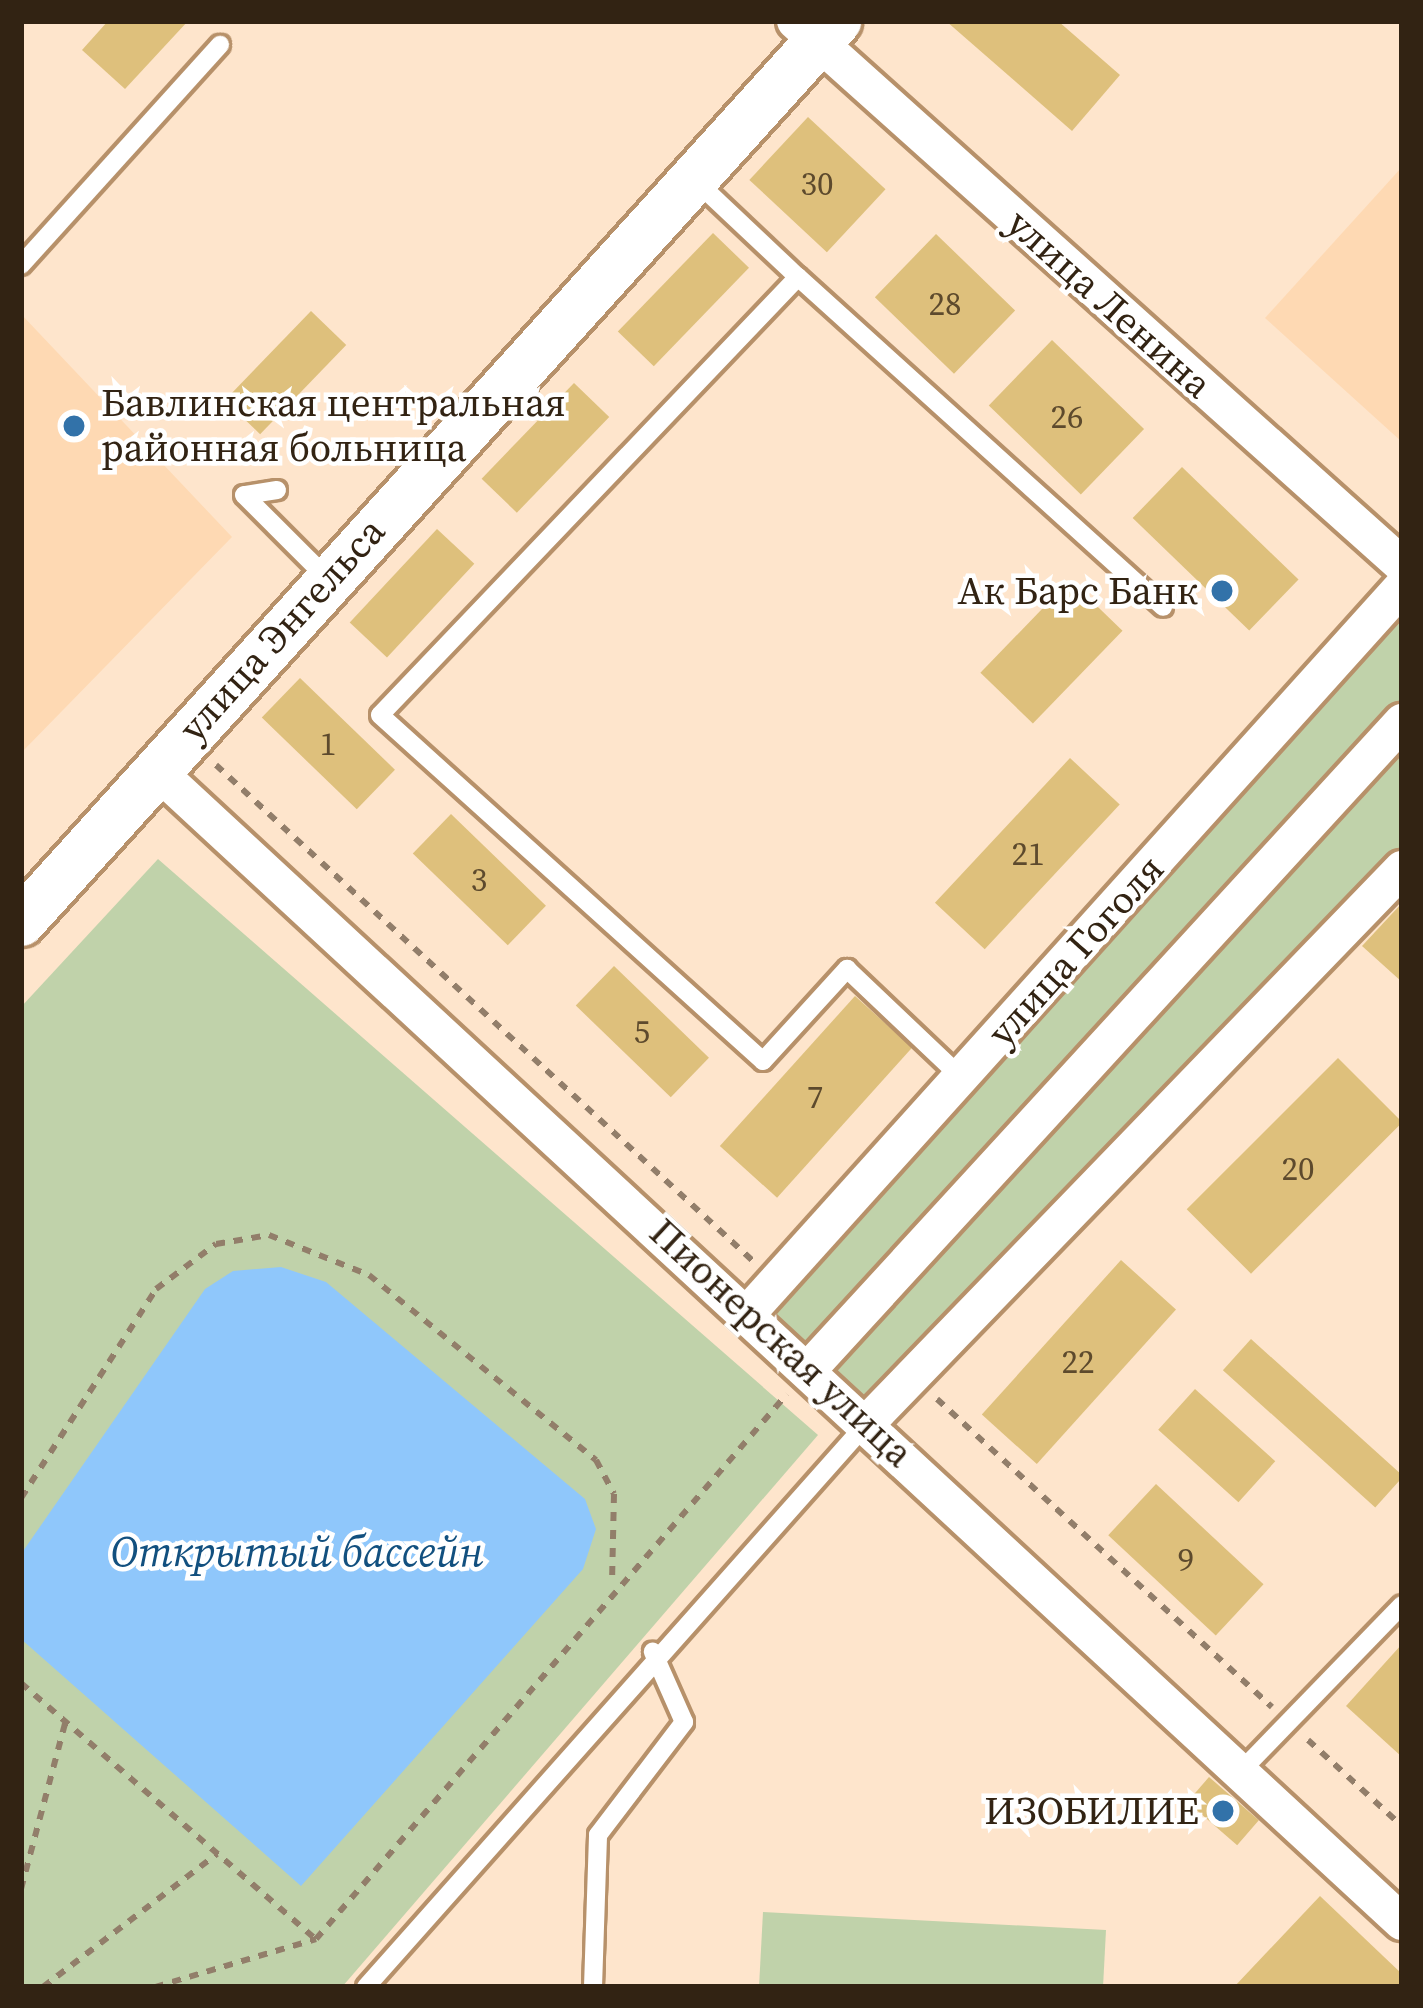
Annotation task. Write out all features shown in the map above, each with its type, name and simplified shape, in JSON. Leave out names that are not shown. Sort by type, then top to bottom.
[{"type":"street","name":"улица Энгельса","points":[[21,922],[692,177],[816,28]]},
{"type":"street","name":"улица Ленина","points":[[816,28],[1402,565]]},
{"type":"street","name":"улица Гоголя","points":[[748,1313],[1402,586]]},
{"type":"street","points":[[809,1369],[1402,722]]},
{"type":"street","name":"Пионерская улица","points":[[171,753],[748,1313],[1402,1922]]},
{"type":"street","points":[[868,1422],[1402,869]]},
{"type":"lane","points":[[21,265],[220,45]]},
{"type":"lane","points":[[692,177],[1163,607]]},
{"type":"lane","points":[[798,277],[380,716],[763,1061],[847,969],[962,1078]]},
{"type":"lane","points":[[278,490],[244,495],[328,579]]},
{"type":"lane","points":[[366,1987],[653,1652],[868,1422]]},
{"type":"lane","points":[[1241,1771],[1402,1605]]},
{"type":"lane","points":[[592,1987],[598,1835],[684,1722],[653,1652]]},
{"type":"path","points":[[171,753],[778,1283]]},
{"type":"path","points":[[21,1498],[156,1289],[216,1244],[269,1235],[369,1275],[596,1460],[614,1493],[611,1589]]},
{"type":"path","points":[[154,1987],[316,1939],[611,1589],[809,1369]]},
{"type":"path","points":[[912,1376],[1283,1718]]},
{"type":"path","points":[[21,1682],[316,1939]]},
{"type":"path","points":[[21,1889],[66,1720]]},
{"type":"path","points":[[1300,1733],[1402,1826]]},
{"type":"path","points":[[44,1987],[218,1854]]},
{"type":"shaded area","points":[[1402,167],[1402,442],[1265,318]]},
{"type":"shaded area","name":"Бавлинская центральная районная больница","points":[[21,314],[232,537],[21,753]]},
{"type":"green space","points":[[1402,587],[1402,869],[868,1422],[748,1313]]},
{"type":"green space","points":[[158,859],[818,1435],[342,1987],[21,1987],[21,1007]]},
{"type":"green space","points":[[763,1912],[1106,1930],[1103,1987],[759,1987]]},
{"type":"water","name":"Открытый бассейн","points":[[281,1267],[326,1282],[585,1499],[596,1529],[583,1569],[301,1886],[21,1639],[21,1554],[205,1289],[233,1271]]},
{"type":"building","points":[[108,21],[188,21],[125,89],[82,50]]},
{"type":"building","points":[[946,21],[1058,21],[1120,75],[1072,131]]},
{"type":"building","points":[[808,117],[886,189],[827,252],[749,180]]},
{"type":"building","points":[[713,233],[749,268],[654,366],[618,332]]},
{"type":"building","points":[[936,234],[1015,310],[954,374],[875,297]]},
{"type":"building","points":[[311,311],[346,345],[260,434],[225,400]]},
{"type":"building","points":[[1052,340],[1144,429],[1081,494],[989,405]]},
{"type":"building","points":[[574,383],[609,417],[517,513],[482,479]]},
{"type":"building","points":[[1182,467],[1299,580],[1249,631],[1133,518]]},
{"type":"building","points":[[437,529],[474,564],[387,657],[350,623]]},
{"type":"building","points":[[1070,580],[1123,631],[1033,724],[980,673]]},
{"type":"building","points":[[300,678],[395,770],[357,809],[262,718]]},
{"type":"building","points":[[1070,758],[1120,804],[985,949],[935,903]]},
{"type":"building","points":[[451,814],[546,906],[508,945],[413,854]]},
{"type":"building","points":[[1402,903],[1402,982],[1362,946]]},
{"type":"building","points":[[614,966],[709,1058],[671,1097],[576,1006]]},
{"type":"building","points":[[855,996],[912,1048],[777,1198],[720,1146]]},
{"type":"building","points":[[1338,1058],[1402,1123],[1251,1274],[1187,1209]]},
{"type":"building","points":[[1121,1260],[1176,1310],[1037,1464],[982,1415]]},
{"type":"building","points":[[1251,1339],[1402,1475],[1375,1507],[1223,1370]]},
{"type":"building","points":[[1195,1389],[1275,1461],[1238,1502],[1158,1430]]},
{"type":"building","points":[[1156,1484],[1264,1584],[1216,1635],[1108,1535]]},
{"type":"building","points":[[1402,1644],[1402,1757],[1346,1706]]},
{"type":"building","points":[[1209,1777],[1259,1820],[1237,1845],[1187,1802]]},
{"type":"building","points":[[1320,1896],[1402,1974],[1402,1987],[1234,1987]]},
{"type":"place","name":"Бавлинская центральная районная больница","points":[[74,426]]},
{"type":"place","name":"Ак Барс Банк","points":[[1222,591]]},
{"type":"place","name":"ИЗОБИЛИЕ","points":[[1223,1811]]}]
